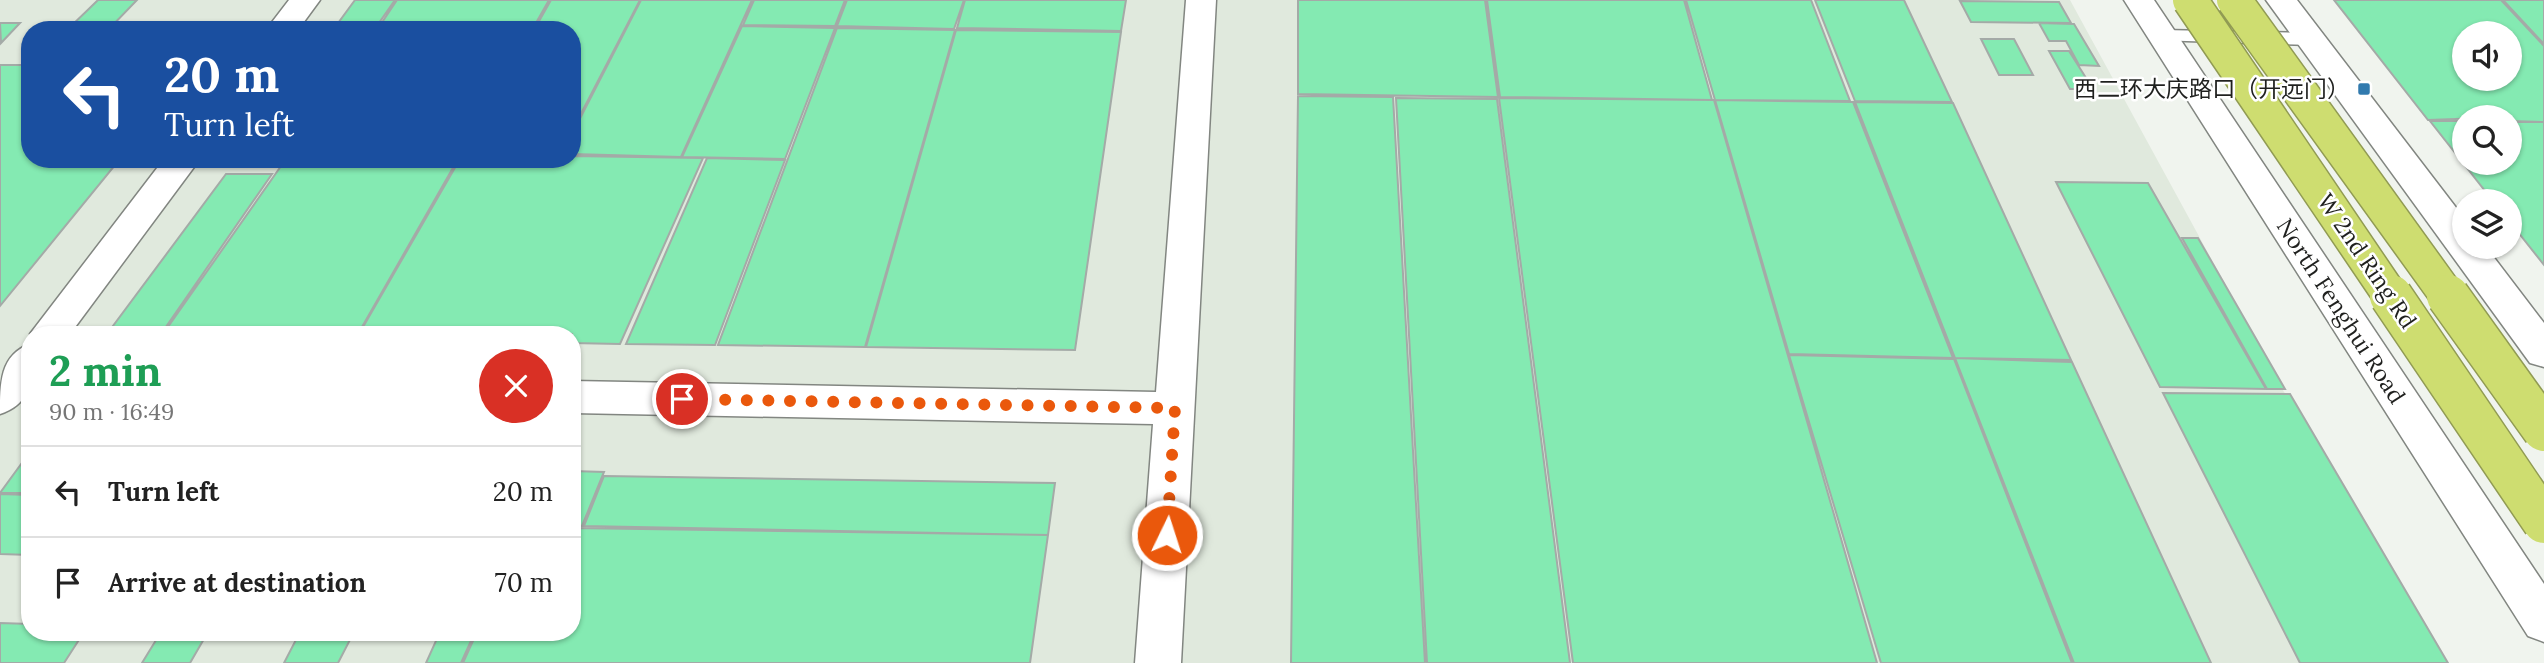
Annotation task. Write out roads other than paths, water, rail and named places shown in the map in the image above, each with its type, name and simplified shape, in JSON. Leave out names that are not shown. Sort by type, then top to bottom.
[{"type":"highway","name":"W 2nd Ring Rd","points":[[2190,0],[2544,522]]},
{"type":"highway","name":"W 2nd Ring Rd","points":[[2234,0],[2544,430]]},
{"type":"street","points":[[289,21],[304,0]]},
{"type":"street","points":[[1158,663],[1201,0]]},
{"type":"street","name":"North Fenghui Road","points":[[2139,0],[2544,622]]},
{"type":"street","points":[[2281,0],[2452,229]]},
{"type":"street","points":[[55,326],[176,168]]},
{"type":"street","points":[[2475,259],[2544,352]]},
{"type":"street","points":[[581,397],[1175,408]]},
{"type":"lane","points":[[2206,0],[2232,37]]},
{"type":"lane","points":[[2162,36],[2311,39]]},
{"type":"place","name":"西二环大庆路口（开远门）","points":[[2364,89]]}]
